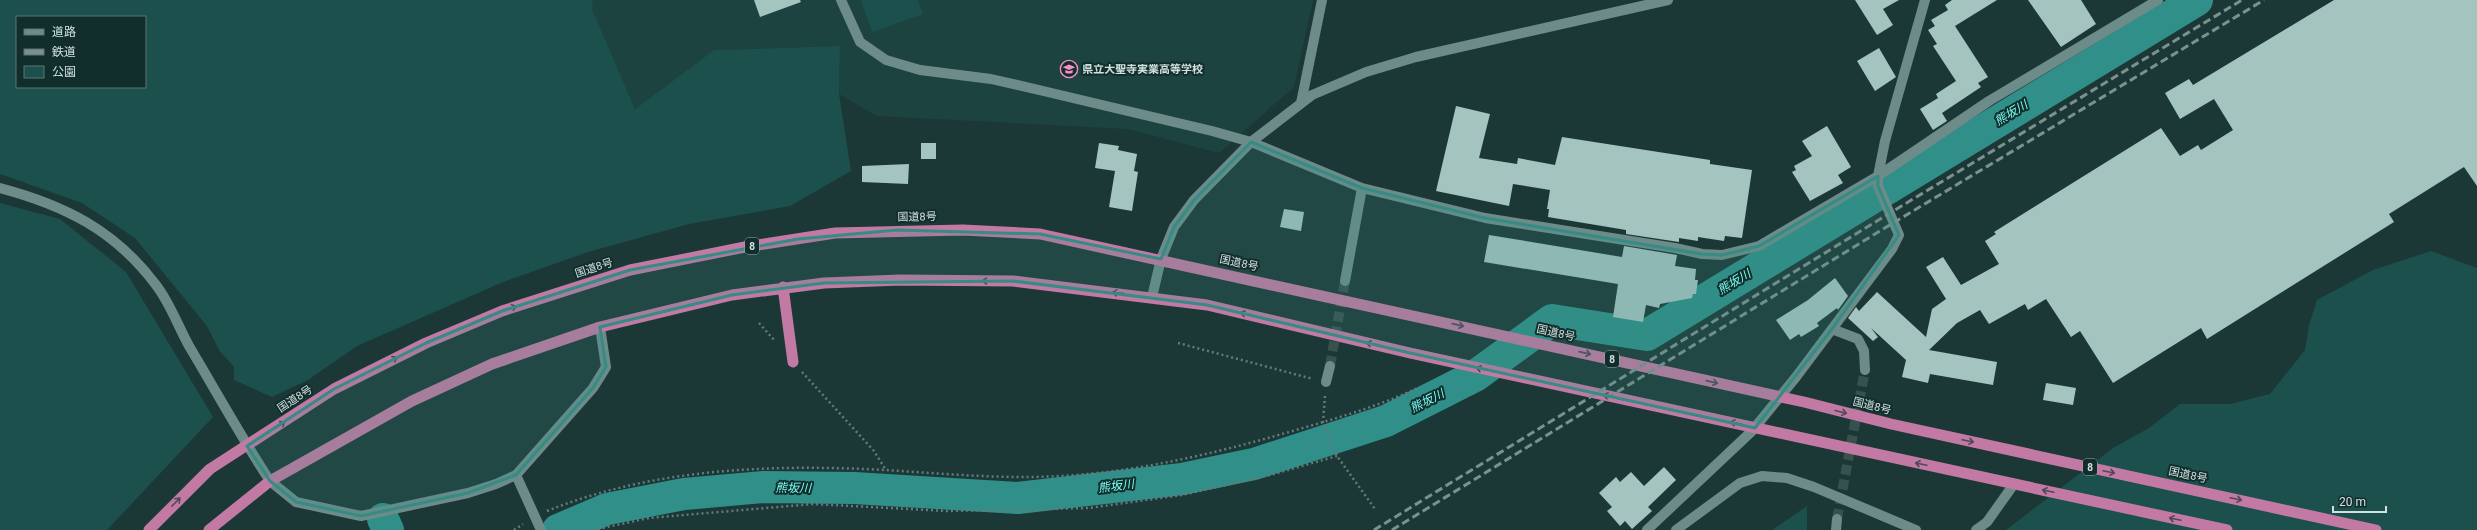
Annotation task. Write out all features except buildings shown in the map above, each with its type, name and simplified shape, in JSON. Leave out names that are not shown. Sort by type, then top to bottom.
[{"type":"highway","name":"国道8号","points":[[149,530],[210,468],[247,446],[334,389],[426,343],[502,311],[630,270],[798,239],[835,233],[897,230],[963,230],[1040,234],[1161,259],[1804,402],[1891,424],[2376,530]]},
{"type":"highway","points":[[209,530],[270,481],[412,401],[492,364],[600,328],[732,295],[824,282],[900,280],[1013,281],[1208,305],[1410,353],[2227,530]]},
{"type":"highway","points":[[783,287],[794,362]]},
{"type":"street","points":[[841,0],[860,42],[886,60],[920,70],[991,79],[1250,142],[1362,188],[1485,218],[1675,248],[1702,254],[1722,255],[1759,246],[1878,181],[1989,101],[2158,0]]},
{"type":"street","points":[[1301,103],[1322,0]]},
{"type":"street","points":[[1152,297],[1161,259],[1174,227],[1194,200],[1250,142],[1312,95],[1366,72],[1416,57],[1668,0]]},
{"type":"street","points":[[1648,530],[1752,431],[1832,329],[1892,249],[1899,235],[1878,181],[1885,141],[1925,0]]},
{"type":"street","points":[[0,188],[36,197],[79,216],[110,237],[138,264],[156,285],[170,306],[187,341],[247,446],[270,481],[296,502],[361,516],[468,493],[496,484],[516,475],[593,388],[606,367],[600,328]]},
{"type":"street","points":[[1345,281],[1362,188]]},
{"type":"street","points":[[1832,329],[1858,339],[1864,351],[1865,370]]},
{"type":"street","points":[[1326,382],[1330,366]]},
{"type":"street","points":[[516,475],[541,530]]},
{"type":"street","points":[[1676,530],[1740,483],[1762,476],[1787,478],[1814,487],[1916,530]]},
{"type":"street","points":[[1976,530],[1987,522],[2014,484]]},
{"type":"street","points":[[1836,530],[1837,519]]},
{"type":"path","points":[[759,323],[874,450],[886,470]]},
{"type":"path","points":[[1178,344],[1326,382],[1323,422],[1337,456],[1375,508]]},
{"type":"path","points":[[514,530],[534,516],[571,501],[631,483],[704,473],[754,468],[886,470],[960,476],[1027,477],[1089,474],[1178,461],[1363,411],[1420,387]]},
{"type":"path","points":[[593,530],[649,518],[813,504],[947,511],[1089,508],[1182,495],[1274,474],[1337,456]]},
{"type":"highlighted area","points":[[1251,142],[1362,188],[1485,218],[1702,254],[1722,255],[1759,246],[1878,176],[1878,186],[1899,235],[1832,329],[1755,428],[1410,353],[1207,305],[1013,281],[824,283],[732,295],[600,327],[606,367],[593,388],[516,475],[468,493],[361,516],[296,502],[270,481],[247,446],[334,389],[426,343],[502,311],[630,270],[798,239],[897,230],[1040,234],[1161,259],[1174,227],[1194,200]]},
{"type":"shaded area","name":"県立大聖寺実業高等学校","points":[[593,0],[1313,0],[1294,87],[1219,153],[1128,129],[877,116],[839,94],[840,46],[714,50],[635,109],[592,9]]},
{"type":"green space","points":[[0,0],[593,0],[592,9],[635,109],[714,50],[840,46],[839,94],[851,171],[790,206],[689,224],[588,252],[503,282],[357,346],[308,380],[272,397],[234,380],[234,367],[219,350],[207,326],[135,238],[82,203],[0,174]]},
{"type":"green space","points":[[861,0],[918,0],[923,14],[872,32]]},
{"type":"green space","points":[[0,203],[60,219],[126,272],[213,417],[107,530],[0,530]]},
{"type":"green space","points":[[2431,251],[2477,268],[2477,530],[2006,530],[2113,448],[2149,428],[2180,404],[2230,404],[2270,394],[2305,350],[2309,325],[2317,300],[2373,270]]},
{"type":"green space","points":[[1807,506],[1807,530],[1772,530]]},
{"type":"waterway","name":"熊坂川","points":[[558,530],[607,509],[684,494],[764,487],[854,488],[1018,498],[1182,479],[1254,464],[1386,421],[1475,376],[1552,320],[1647,335],[2197,0]]},
{"type":"waterway","points":[[383,519],[388,530]]},
{"type":"tunnel","points":[[1330,366],[1345,281]]},
{"type":"tunnel","points":[[1837,519],[1865,370]]},
{"type":"railway","points":[[1374,530],[1890,213],[2242,0]]},
{"type":"railway","points":[[1392,530],[1893,223],[2264,0]]},
{"type":"place","name":"県立大聖寺実業高等学校","points":[[1069,69]]}]
